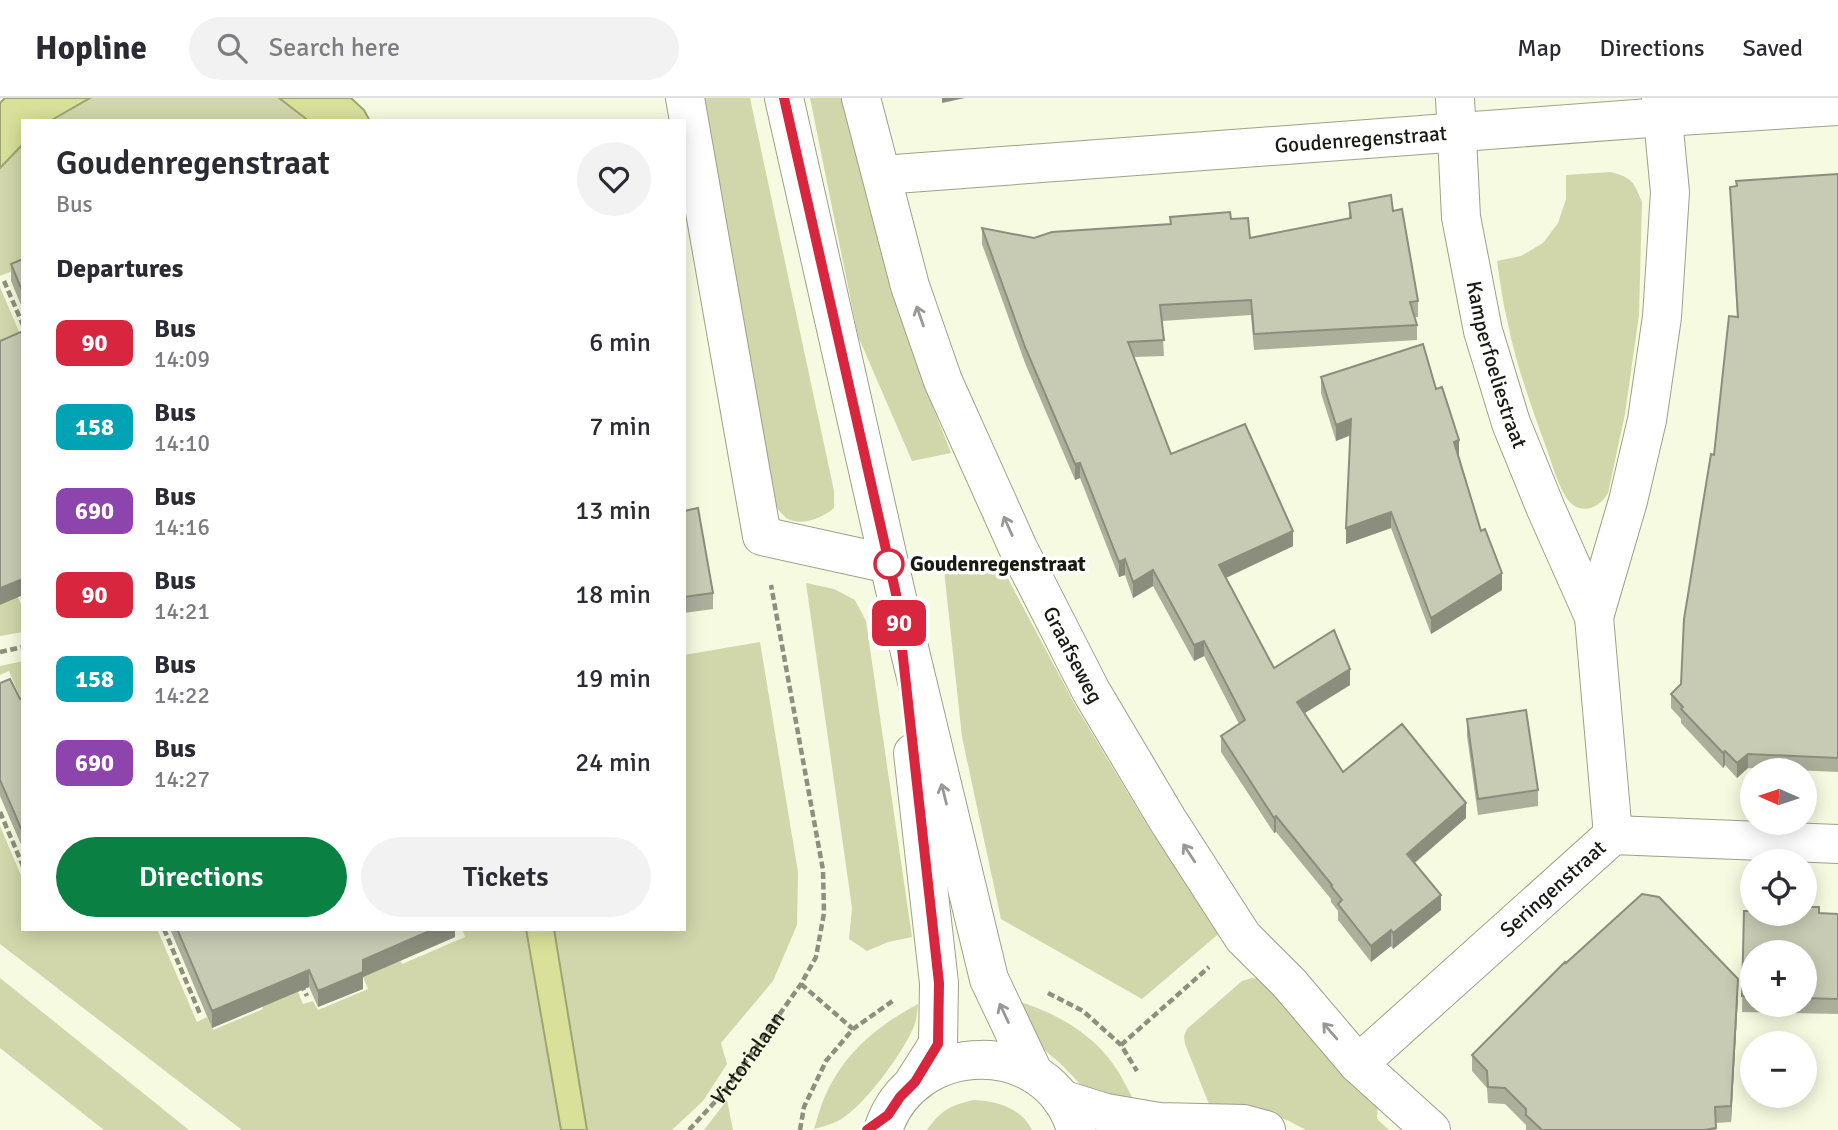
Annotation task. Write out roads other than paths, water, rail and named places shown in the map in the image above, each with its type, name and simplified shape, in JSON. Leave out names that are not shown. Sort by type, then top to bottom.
[{"type":"street","points":[[685,98],[762,536],[892,579]]},
{"type":"street","points":[[784,98],[892,579],[989,979],[1057,1101]]},
{"type":"street","name":"Graafseweg","points":[[861,98],[910,286],[943,382],[1018,548],[1091,691],[1167,819],[1242,937],[1290,985],[1359,1064],[1431,1130]]},
{"type":"street","name":"Goudenregenstraat","points":[[882,176],[1455,116],[1662,107],[1838,106]]},
{"type":"street","name":"Kamperfoeliestraat","points":[[1594,617],[1628,501],[1647,420],[1662,317],[1670,192],[1662,107]]},
{"type":"street","name":"Kamperfoeliestraat","points":[[1455,116],[1461,217],[1483,331],[1511,423],[1594,617],[1613,835]]},
{"type":"street","points":[[892,579],[939,983],[938,1044],[915,1082]]},
{"type":"street","name":"Seringenstraat","points":[[1359,1064],[1613,835],[1838,844]]},
{"type":"street","points":[[879,1125],[915,1082],[941,1066],[972,1059],[1005,1062],[1057,1101],[1158,1122],[1244,1124],[1266,1130]]},
{"type":"place","name":"Goudenregenstraat","points":[[889,564]]}]
